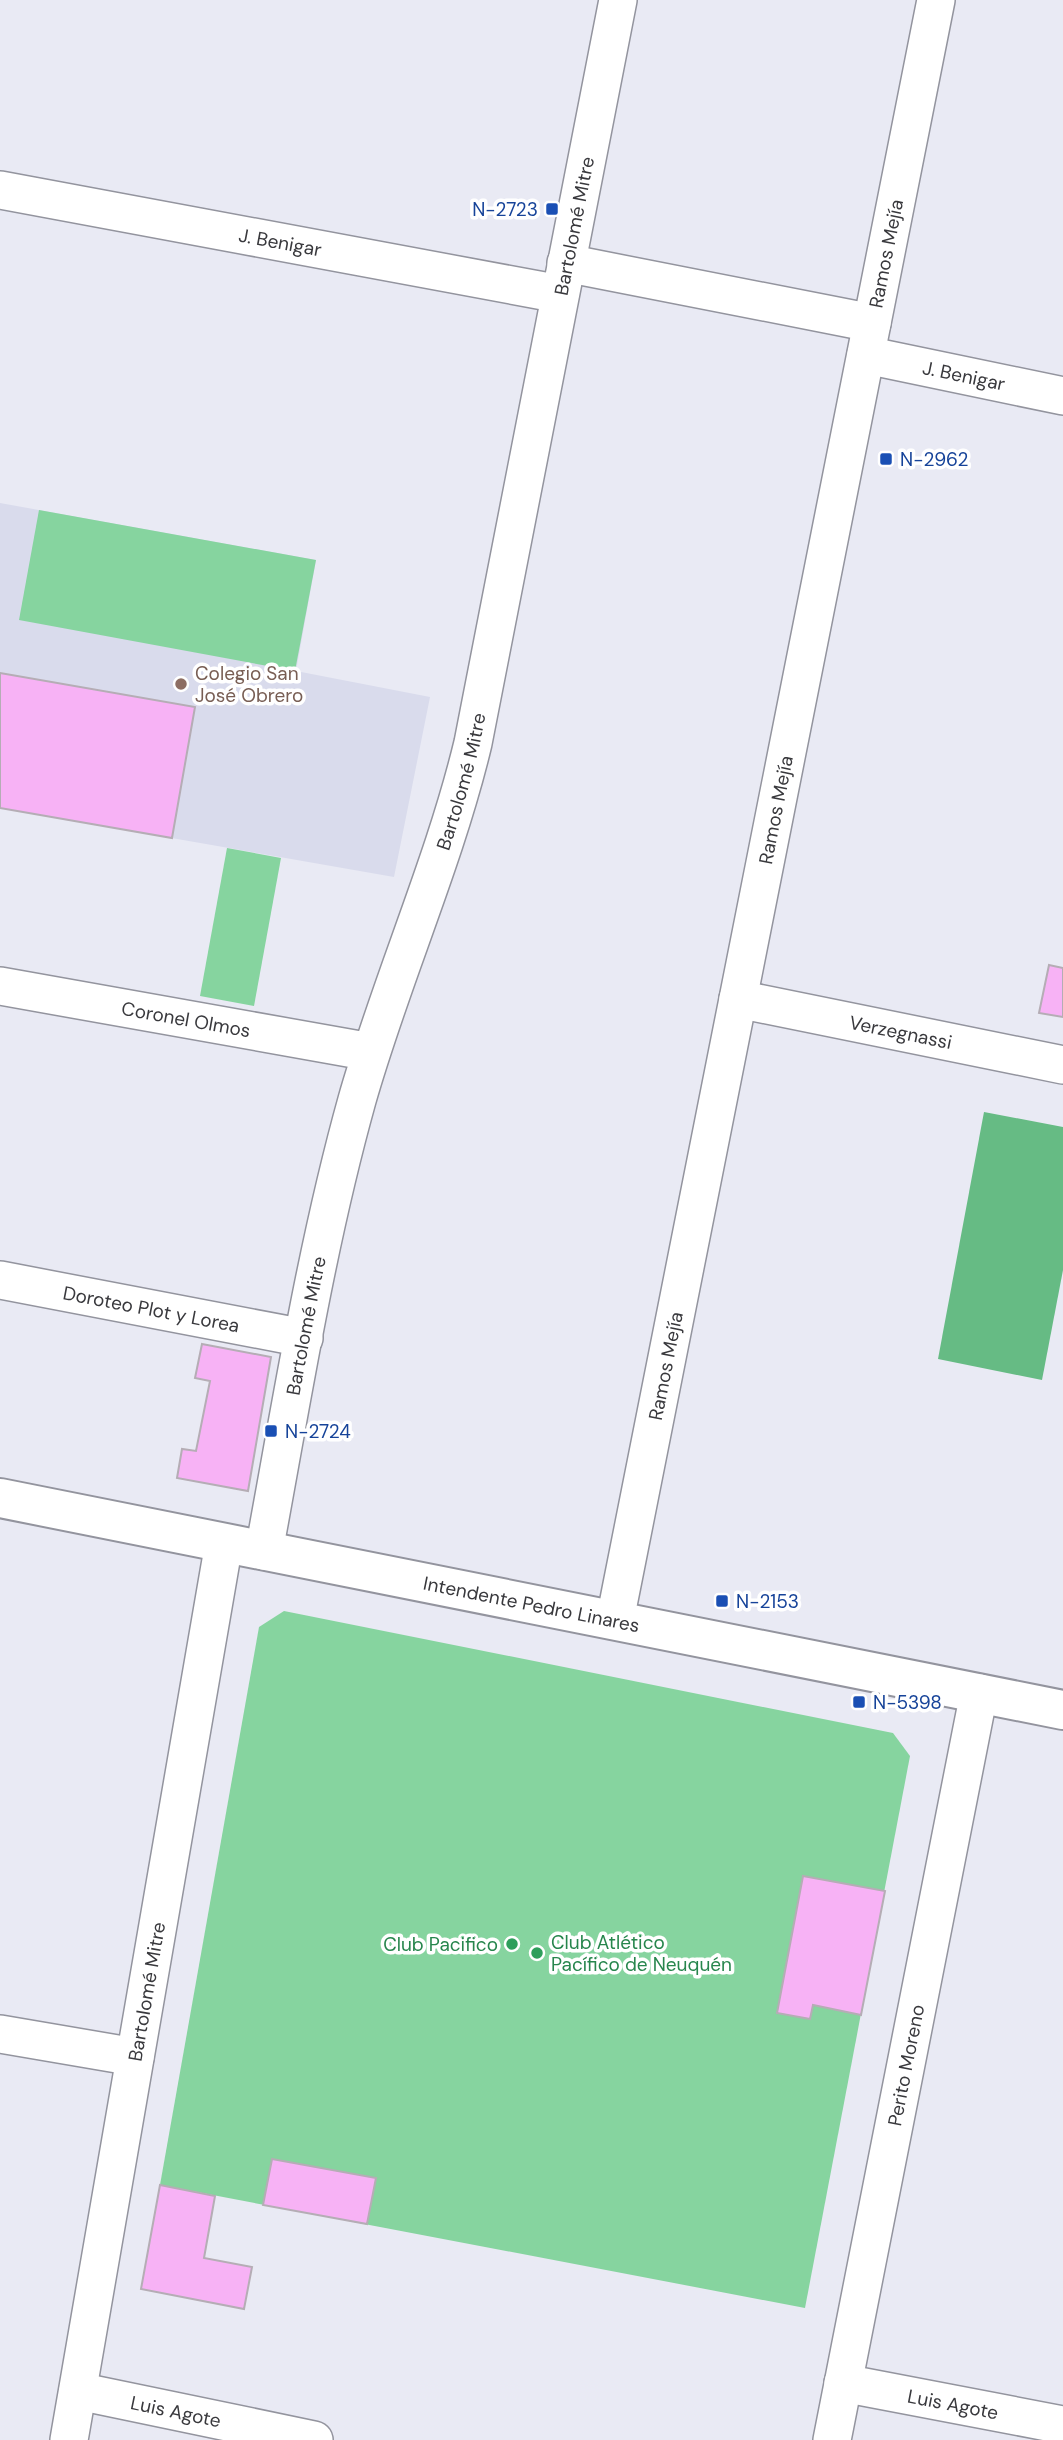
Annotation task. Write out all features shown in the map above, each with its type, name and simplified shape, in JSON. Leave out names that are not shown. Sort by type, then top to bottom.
[{"type":"main road","name":"Intendente Pedro Linares","points":[[0,1498],[1063,1710]]},
{"type":"street","name":"Bartolomé Mitre","points":[[264,1550],[334,1190],[371,1052],[465,776],[618,0]]},
{"type":"street","name":"Ramos Mejía","points":[[615,1620],[936,0]]},
{"type":"street","name":"J. Benigar","points":[[0,190],[564,279],[869,339],[1063,396]]},
{"type":"street","name":"Coronel Olmos","points":[[0,986],[371,1052]]},
{"type":"street","name":"Verzegnassi","points":[[738,999],[1063,1065]]},
{"type":"street","name":"Doroteo Plot y Lorea","points":[[0,1280],[304,1338]]},
{"type":"street","name":"Bartolomé Mitre","points":[[69,2440],[224,1543]]},
{"type":"street","name":"Perito Moreno","points":[[832,2440],[979,1693]]},
{"type":"street","points":[[0,2034],[135,2057]]},
{"type":"street","name":"Luis Agote","points":[[843,2383],[1063,2425]]},
{"type":"street","name":"Luis Agote","points":[[78,2391],[314,2440]]},
{"type":"shaded area","name":"Colegio San José Obrero","points":[[0,503],[316,560],[296,671],[430,697],[394,877],[0,808]]},
{"type":"green space","points":[[39,510],[316,560],[295,671],[19,620]]},
{"type":"green space","points":[[227,848],[281,858],[254,1006],[200,996]]},
{"type":"green space","points":[[984,1112],[1063,1127],[1063,1270],[1042,1380],[938,1359]]},
{"type":"green space","name":"Club Atlético Pacífico de Neuquén","points":[[284,1611],[893,1733],[910,1756],[805,2308],[160,2185],[259,1627]]},
{"type":"building","points":[[0,673],[195,707],[172,838],[0,808]]},
{"type":"building","points":[[1049,965],[1063,968],[1063,1017],[1039,1013]]},
{"type":"building","points":[[202,1344],[271,1357],[248,1491],[177,1478],[182,1449],[196,1451],[210,1381],[195,1378]]},
{"type":"building","points":[[803,1876],[885,1891],[861,2015],[813,2005],[810,2019],[777,2013]]},
{"type":"building","points":[[272,2159],[376,2178],[367,2224],[263,2205]]},
{"type":"building","points":[[160,2185],[215,2196],[204,2258],[252,2267],[244,2309],[141,2289]]},
{"type":"place","name":"N-2723","points":[[552,209]]},
{"type":"place","name":"N-2962","points":[[886,459]]},
{"type":"place","name":"Colegio San José Obrero","points":[[181,684]]},
{"type":"place","name":"N-2724","points":[[271,1431]]},
{"type":"place","name":"N-2153","points":[[722,1601]]},
{"type":"place","name":"N-5398","points":[[859,1702]]},
{"type":"place","name":"Club Pacifico","points":[[512,1944]]},
{"type":"place","name":"Club Atlético Pacífico de Neuquén","points":[[537,1953]]}]
